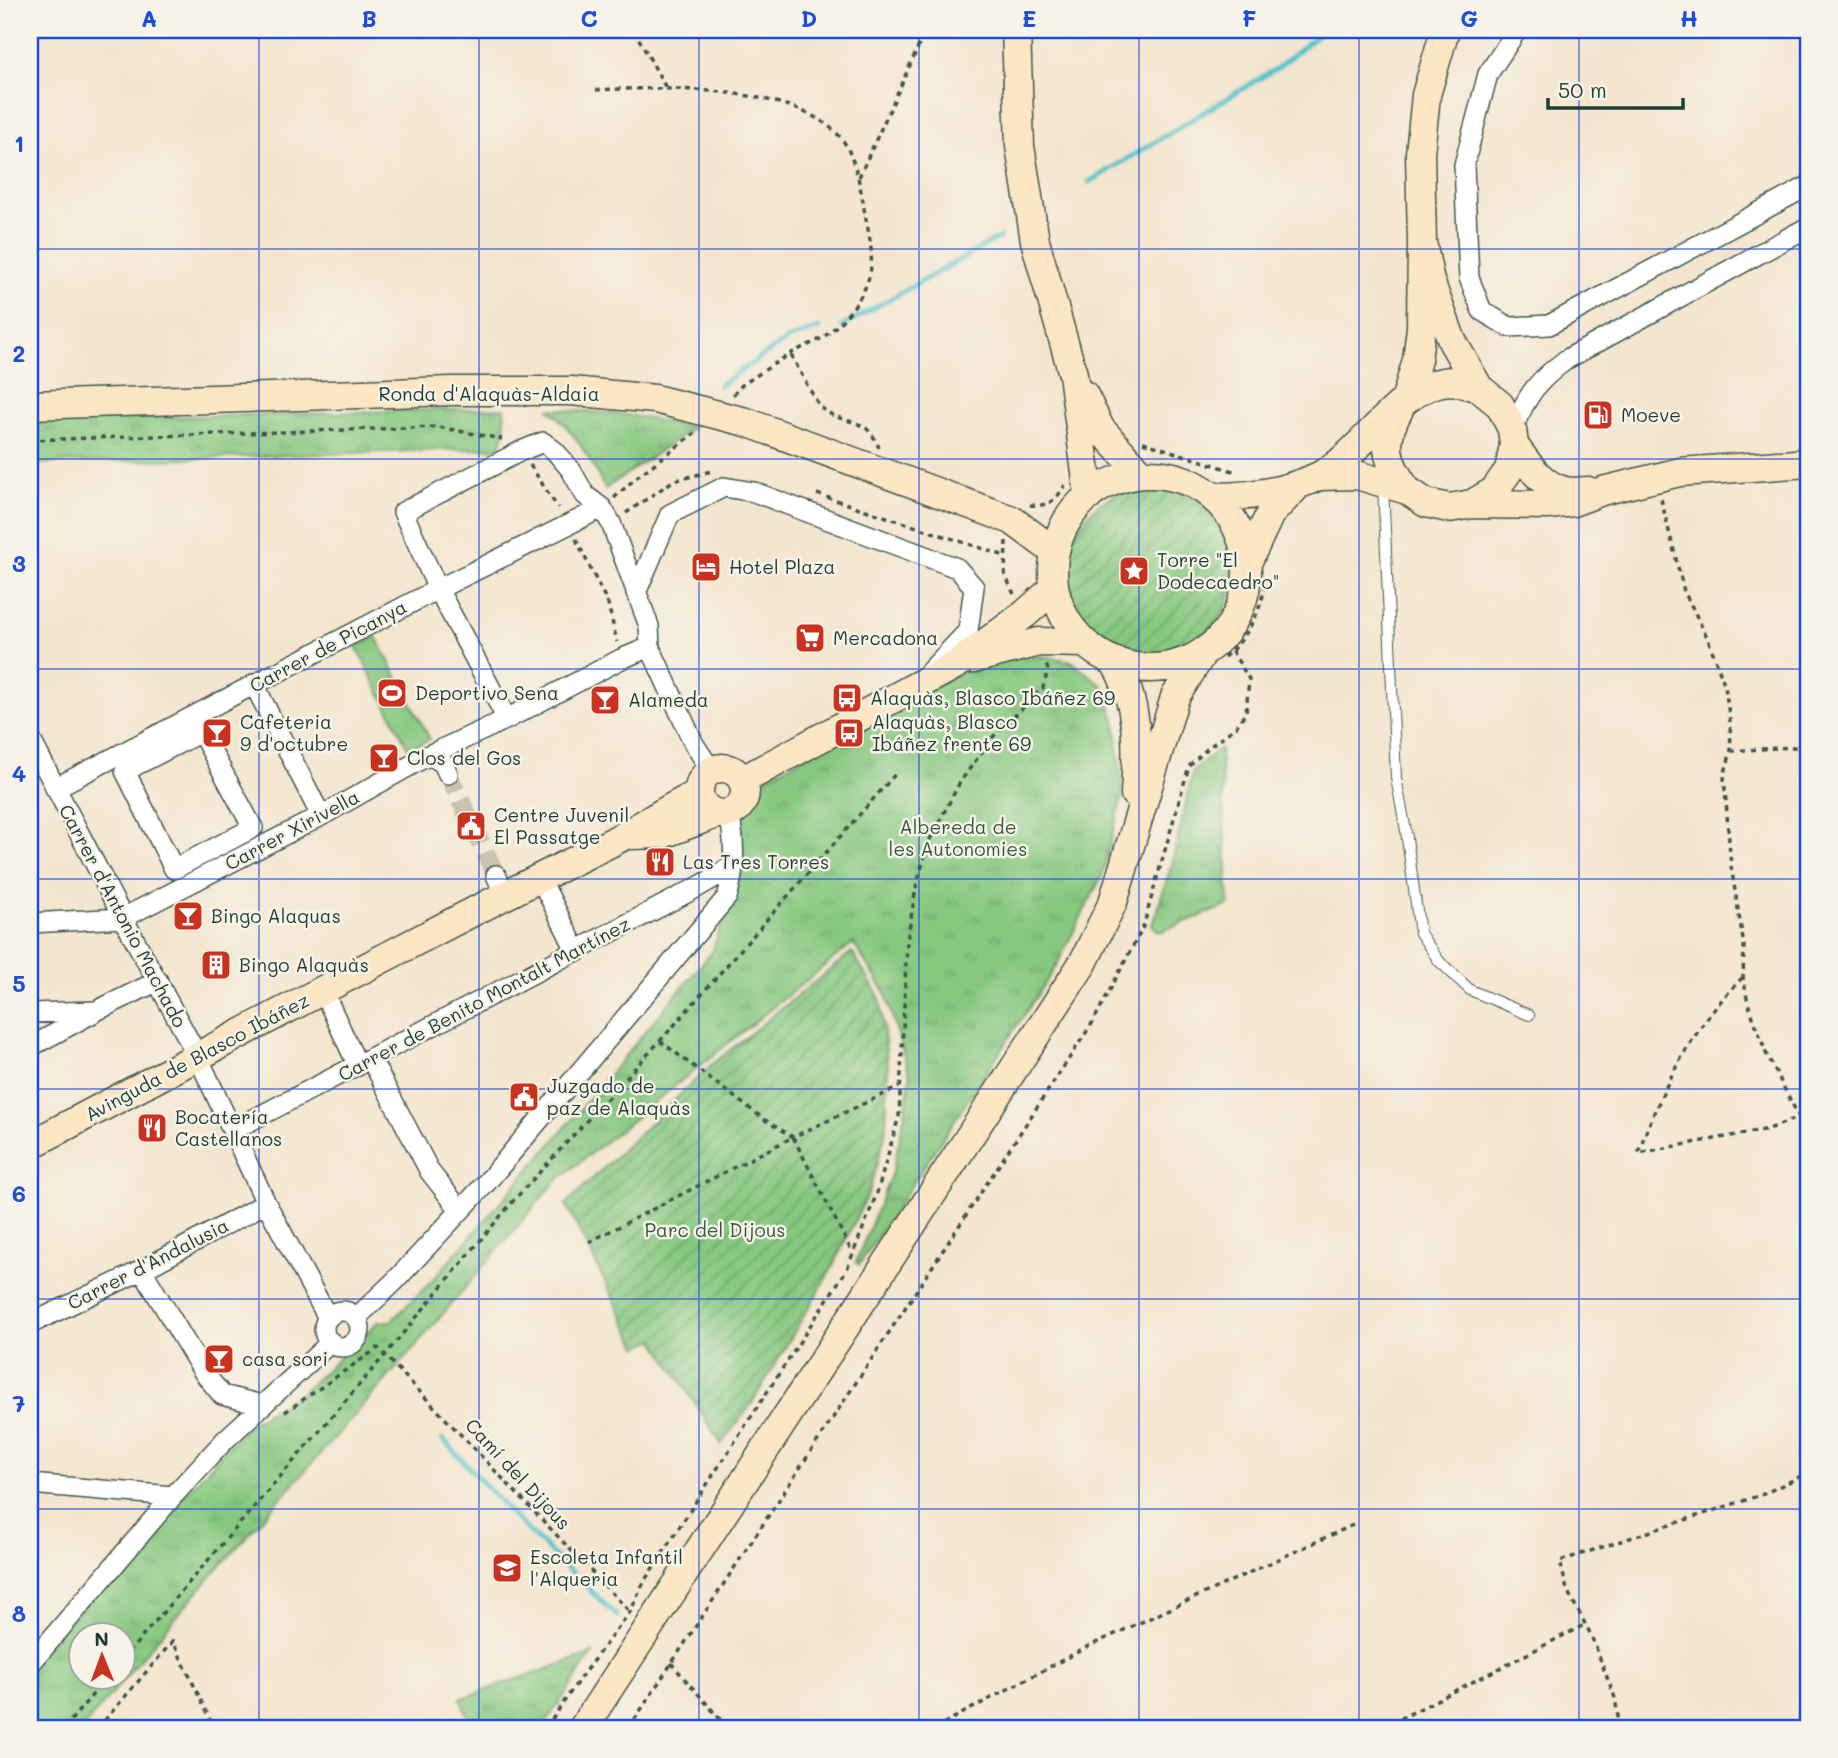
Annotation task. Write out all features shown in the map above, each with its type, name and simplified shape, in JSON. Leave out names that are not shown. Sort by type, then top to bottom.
[{"type":"street","points":[[1016,30],[1020,146],[1035,241],[1073,374],[1100,428],[1141,474]]},
{"type":"street","points":[[1395,487],[1387,448],[1390,425],[1404,402],[1417,359],[1421,328],[1420,153],[1426,95],[1445,30]]},
{"type":"street","points":[[1517,30],[1488,74],[1464,165],[1469,278],[1482,311],[1509,327],[1549,325],[1808,186]]},
{"type":"street","points":[[1472,504],[1494,491],[1509,470],[1513,437],[1528,395],[1542,378],[1567,359],[1808,227]]},
{"type":"street","points":[[1422,242],[1430,281],[1452,341],[1479,388],[1500,405],[1528,466],[1548,483],[1566,492],[1602,491]]},
{"type":"street","points":[[1073,374],[1079,488],[1055,552],[1055,588],[1065,618],[1085,642],[1114,661],[1144,668],[1174,665],[1203,652]]},
{"type":"street","points":[[1247,563],[1270,514],[1309,480],[1341,462],[1404,402],[1427,386],[1454,381],[1479,388]]},
{"type":"street","name":"Ronda d'Alaquàs-Aldaia","points":[[30,405],[452,391],[571,391],[655,399],[746,422],[1012,520]]},
{"type":"street","points":[[356,1318],[395,1281],[496,1172],[713,915],[727,897],[733,880],[734,837],[714,798],[694,744],[650,647],[649,626],[611,523],[602,508],[585,495],[571,470],[555,451],[543,442],[403,512],[438,589],[507,719]]},
{"type":"street","points":[[1213,497],[1246,497],[1309,480],[1357,475],[1395,487],[1426,503],[1449,508],[1472,504],[1548,505],[1573,502],[1602,491],[1680,472],[1808,463]]},
{"type":"street","points":[[583,1728],[1083,963],[1113,902],[1174,697],[1203,652],[1225,633],[1243,600],[1247,582],[1244,544],[1227,511],[1197,486],[1179,479],[1141,474],[1079,488]]},
{"type":"street","points":[[636,593],[670,514],[724,487],[754,492],[957,568],[974,587],[968,631],[919,682]]},
{"type":"street","name":"Carrer de Picanya","points":[[55,788],[438,589],[602,508]]},
{"type":"street","points":[[1012,520],[1067,520]]},
{"type":"street","points":[[1012,520],[1055,552]]},
{"type":"street","points":[[957,664],[1025,614],[1055,588]]},
{"type":"street","points":[[714,798],[736,809],[745,797],[743,780],[919,682],[957,664],[1039,642],[1085,642]]},
{"type":"street","name":"Carrer Xirivella","points":[[123,918],[321,816],[429,755],[650,647]]},
{"type":"street","points":[[1114,661],[1124,677],[1131,698],[1138,745],[1132,834]]},
{"type":"street","points":[[254,684],[321,816]]},
{"type":"street","points":[[201,732],[253,828],[174,869],[125,771],[201,732]]},
{"type":"street","name":"Carrer d'Antonio Machado","points":[[30,738],[198,1057],[266,1203],[328,1318]]},
{"type":"street","points":[[429,755],[443,763],[448,774]]},
{"type":"street","name":"Avinguda de Blasco Ibáñez","points":[[30,1145],[323,991],[500,885],[540,878],[626,835],[663,834],[714,798]]},
{"type":"street","name":"Carrer de Benito Montalt Martínez","points":[[233,1130],[577,952],[719,875],[733,864]]},
{"type":"street","points":[[540,878],[577,952]]},
{"type":"street","points":[[694,889],[704,894],[713,915]]},
{"type":"street","points":[[30,923],[123,918]]},
{"type":"street","points":[[30,1047],[158,981]]},
{"type":"street","points":[[323,991],[430,1172],[460,1210]]},
{"type":"street","points":[[30,1013],[96,1011]]},
{"type":"street","name":"Carrer d'Andalusia","points":[[30,1324],[142,1270],[266,1203]]},
{"type":"street","points":[[142,1270],[204,1373],[222,1395],[269,1412]]},
{"type":"street","points":[[334,1312],[350,1312],[356,1318],[360,1331],[356,1340],[344,1346],[331,1342],[324,1331],[328,1318],[334,1312]]},
{"type":"street","points":[[31,1660],[225,1440],[269,1412],[331,1342]]},
{"type":"street","points":[[30,1484],[173,1496]]},
{"type":"lane","points":[[1395,487],[1381,497],[1396,778],[1420,933],[1439,961],[1470,990],[1529,1015]]},
{"type":"path","points":[[634,30],[666,88]]},
{"type":"path","points":[[859,177],[926,30]]},
{"type":"path","points":[[596,90],[666,88],[725,93],[778,102],[814,117],[842,138],[859,177],[871,251],[871,268],[866,290],[825,336],[742,384],[727,402]]},
{"type":"path","points":[[790,354],[819,406],[829,413],[867,427],[875,436],[881,453],[877,470]]},
{"type":"path","points":[[30,440],[438,427],[506,440],[521,451],[569,524],[608,604],[621,659]]},
{"type":"path","points":[[602,508],[638,476],[703,428]]},
{"type":"path","points":[[1140,440],[1246,475]]},
{"type":"path","points":[[1654,477],[1684,591],[1708,639],[1725,686],[1731,751],[1724,776],[1731,866],[1744,946],[1743,977],[1748,1003],[1766,1053],[1800,1117],[1769,1129],[1638,1153],[1659,1099],[1684,1051],[1724,997],[1743,977]]},
{"type":"path","points":[[1025,614],[1005,575],[1004,546],[1018,506],[1047,505],[1079,488]]},
{"type":"path","points":[[629,1728],[1093,1022],[1143,927],[1189,766],[1236,727],[1246,712],[1249,679],[1232,651],[1225,633]]},
{"type":"path","points":[[547,1728],[583,1674],[630,1612],[645,1580],[847,1269],[881,1181],[899,1116],[907,941],[916,888],[928,843],[960,782],[992,738],[1043,688],[1048,670],[1039,642]]},
{"type":"path","points":[[1731,751],[1808,748]]},
{"type":"path","points":[[136,1644],[385,1355],[514,1200],[660,1041],[898,771]]},
{"type":"path","points":[[660,1041],[765,1120],[793,1137],[853,1253]]},
{"type":"path","points":[[589,1242],[793,1137],[900,1087]]},
{"type":"path","points":[[269,1412],[378,1348],[385,1355]]},
{"type":"path","name":"Camí del Dijous","points":[[385,1355],[630,1612]]},
{"type":"path","points":[[1620,1728],[1615,1698],[1586,1624],[1567,1590],[1560,1561],[1761,1495],[1808,1473]]},
{"type":"path","points":[[935,1728],[1087,1647],[1353,1525]]},
{"type":"path","points":[[1382,1728],[1586,1624]]},
{"type":"path","points":[[98,1728],[173,1641],[214,1728]]},
{"type":"path","points":[[671,1663],[728,1728]]},
{"type":"path","points":[[64,1728],[95,1692]]},
{"type":"green space","points":[[504,408],[505,428],[500,448],[30,464],[30,421]]},
{"type":"green space","points":[[549,409],[621,414],[693,428],[605,489],[581,446]]},
{"type":"green space","points":[[1150,487],[1182,493],[1210,511],[1228,539],[1234,571],[1228,603],[1210,631],[1182,649],[1150,655],[1118,649],[1090,631],[1072,603],[1066,571],[1072,539],[1090,511],[1118,493]]},
{"type":"green space","name":"Deportivo Sena","points":[[376,637],[430,739],[409,750],[356,646]]},
{"type":"green space","name":"Albereda de les Autonomies","points":[[1030,654],[1071,661],[1102,685],[1115,719],[1123,793],[1102,876],[1055,968],[859,1265],[856,1262],[893,1170],[910,1076],[885,992],[853,943],[555,1182],[401,1363],[136,1665],[136,1622],[69,1622],[249,1424],[301,1393],[378,1322],[391,1321],[431,1282],[548,1148],[712,952],[737,876],[736,820],[753,800],[754,784],[961,672]]},
{"type":"green space","points":[[1220,748],[1229,905],[1159,932],[1152,925],[1172,864],[1193,770]]},
{"type":"green space","name":"Parc del Dijous","points":[[852,952],[880,998],[888,1068],[886,1131],[869,1192],[832,1268],[751,1405],[721,1444],[654,1339],[638,1347],[566,1204],[710,1066]]},
{"type":"green space","name":"Albereda de les Autonomies","points":[[66,1625],[66,1692],[113,1692],[83,1728],[30,1728],[30,1665]]},
{"type":"green space","points":[[593,1653],[542,1728],[474,1728],[460,1699]]},
{"type":"waterway","points":[[1089,182],[1277,68],[1324,30]]},
{"type":"waterway","points":[[842,326],[1000,237]]},
{"type":"waterway","points":[[720,385],[786,340],[819,328]]},
{"type":"waterway","points":[[443,1439],[517,1520],[617,1616]]},
{"type":"tunnel","points":[[448,774],[496,875]]},
{"type":"place","name":"Moeve","points":[[1598,415]]},
{"type":"place","name":"Hotel Plaza","points":[[706,567]]},
{"type":"place","name":"Torre \"El Dodecaedro\"","points":[[1134,571]]},
{"type":"place","name":"Mercadona","points":[[810,638]]},
{"type":"place","name":"Deportivo Sena","points":[[392,693]]},
{"type":"place","name":"Alaquàs, Blasco Ibáñez 69","points":[[847,698]]},
{"type":"place","name":"Alameda","points":[[605,700]]},
{"type":"place","name":"Cafeteria 9 d'octubre","points":[[217,733]]},
{"type":"place","name":"Alaquàs, Blasco Ibáñez frente 69","points":[[849,733]]},
{"type":"place","name":"Clos del Gos","points":[[384,758]]},
{"type":"place","name":"Centre Juvenil El Passatge","points":[[471,826]]},
{"type":"place","name":"Las Tres Torres","points":[[660,862]]},
{"type":"place","name":"Bingo Alaquas","points":[[188,916]]},
{"type":"place","name":"Bingo Alaquàs","points":[[216,965]]},
{"type":"place","name":"Juzgado de paz de Alaquàs","points":[[524,1097]]},
{"type":"place","name":"Bocatería Castellanos","points":[[152,1128]]},
{"type":"place","name":"casa sori","points":[[219,1359]]},
{"type":"place","name":"Escoleta Infantil l'Alqueria","points":[[507,1568]]}]
